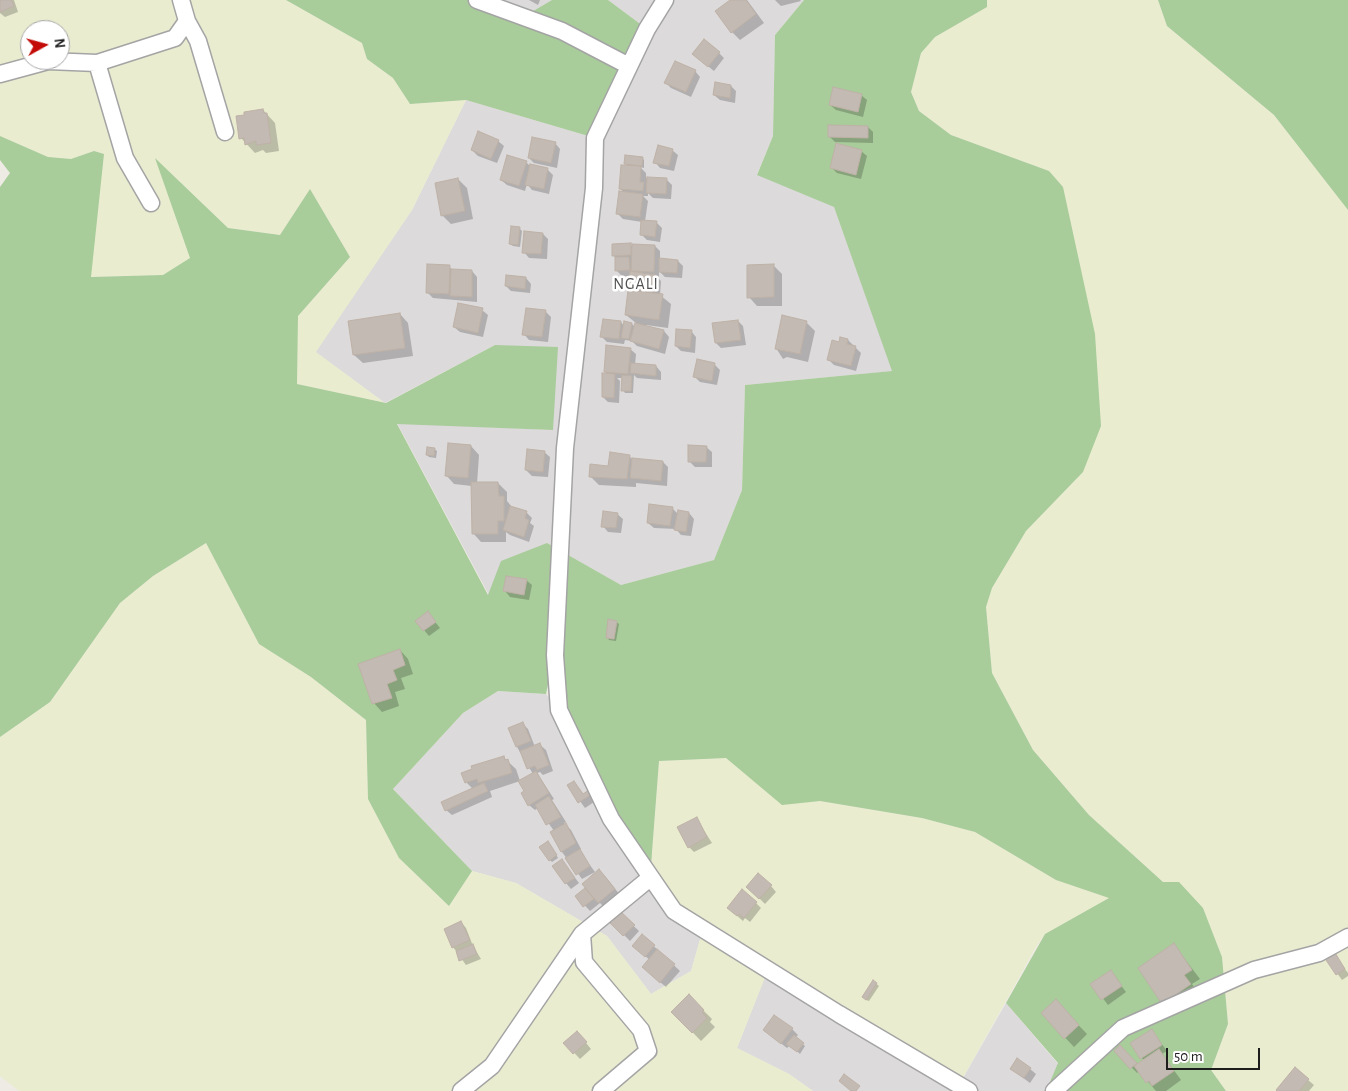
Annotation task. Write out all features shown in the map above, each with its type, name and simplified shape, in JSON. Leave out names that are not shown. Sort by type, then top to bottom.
[{"type":"street","points":[[181,0],[187,21],[198,41],[225,132]]},
{"type":"street","points":[[477,0],[562,31],[629,66]]},
{"type":"street","points":[[665,0],[647,29],[595,138],[594,188],[565,448],[555,655],[559,710],[611,819],[674,911],[839,1014],[969,1091]]},
{"type":"street","points":[[0,74],[48,61],[97,63],[175,38],[187,21]]},
{"type":"street","points":[[97,63],[125,158],[151,203]]},
{"type":"street","points":[[462,1091],[492,1066],[582,934],[650,878]]},
{"type":"street","points":[[582,934],[584,962],[641,1030],[648,1051],[601,1091]]},
{"type":"street","points":[[1054,1091],[1123,1028],[1254,970],[1319,953],[1348,937]]},
{"type":"shaded area","points":[[493,0],[552,0],[528,14]]},
{"type":"shaded area","points":[[608,0],[804,0],[775,35],[773,136],[757,174],[834,207],[893,371],[745,385],[742,490],[714,560],[621,585],[547,543],[489,595],[397,423],[553,430],[495,345],[385,403],[315,352],[412,210],[466,100],[595,138],[647,29]]},
{"type":"shaded area","points":[[498,691],[546,694],[559,710],[703,929],[691,971],[651,994],[607,936],[516,883],[472,871],[393,789],[463,713]]},
{"type":"shaded area","points":[[768,969],[959,1085],[1006,1003],[1058,1064],[1046,1091],[813,1091],[789,1074],[737,1048]]},
{"type":"green space","points":[[0,0],[286,0],[362,43],[367,59],[393,78],[410,104],[466,100],[412,210],[316,352],[385,403],[296,384],[298,316],[350,257],[310,189],[280,235],[228,228],[156,159],[190,258],[163,275],[90,277],[104,154],[94,151],[71,159],[48,157],[0,136]]},
{"type":"green space","points":[[286,0],[493,0],[528,14],[552,0],[608,0],[647,29],[595,138],[466,100],[410,104],[393,78],[367,59],[362,43]]},
{"type":"green space","points":[[804,0],[987,0],[987,7],[935,37],[921,53],[911,92],[919,111],[951,135],[1049,171],[1063,187],[1095,334],[1101,426],[1083,472],[1026,531],[992,588],[986,607],[992,673],[1033,750],[1089,815],[1163,882],[1179,882],[1203,908],[1222,957],[1228,1024],[1211,1070],[1226,1091],[1046,1091],[1058,1063],[1006,1003],[1045,934],[1109,898],[1056,880],[975,832],[922,818],[820,801],[782,805],[726,758],[659,761],[650,878],[559,710],[553,660],[546,694],[498,691],[463,713],[393,789],[472,871],[449,906],[399,858],[368,799],[366,720],[311,677],[259,644],[206,543],[153,576],[120,603],[50,702],[0,737],[0,187],[10,173],[0,160],[0,136],[48,157],[71,159],[94,151],[104,154],[91,277],[163,275],[190,258],[155,158],[228,228],[280,235],[310,189],[350,257],[298,316],[297,384],[386,403],[495,345],[558,347],[553,430],[397,424],[488,595],[501,561],[547,543],[621,585],[714,560],[742,490],[745,385],[892,371],[834,207],[757,175],[773,136],[775,35]]},
{"type":"green space","points":[[987,0],[1158,0],[1167,26],[1274,115],[1348,210],[1348,1091],[1226,1091],[1211,1070],[1228,1024],[1222,957],[1203,908],[1163,882],[1089,815],[1033,750],[992,673],[986,607],[992,588],[1026,531],[1083,472],[1049,171],[951,135],[919,111],[911,91],[921,53],[935,37],[987,7]]},
{"type":"green space","points":[[1158,0],[1348,0],[1348,210],[1274,115],[1167,26]]},
{"type":"green space","points":[[206,543],[259,644],[311,677],[366,720],[368,799],[399,858],[449,906],[472,871],[516,883],[607,936],[651,994],[691,971],[703,929],[650,878],[659,761],[726,758],[782,804],[820,801],[922,818],[975,832],[1056,880],[1110,898],[1045,934],[959,1085],[768,970],[737,1048],[789,1074],[813,1091],[19,1091],[0,1076],[0,737],[50,702],[120,603],[153,576]]},
{"type":"building","points":[[0,0],[11,0],[14,6],[0,12]]},
{"type":"building","points":[[730,0],[746,0],[756,14],[731,33],[715,11]]},
{"type":"building","points":[[704,39],[720,52],[708,67],[692,54]]},
{"type":"building","points":[[675,61],[696,70],[686,92],[664,83]]},
{"type":"building","points":[[715,82],[731,85],[730,98],[713,95]]},
{"type":"building","points":[[833,87],[862,94],[858,112],[829,105]]},
{"type":"building","points":[[263,109],[264,113],[267,113],[271,143],[256,145],[256,141],[245,145],[244,138],[239,139],[236,116],[244,115],[244,112]]},
{"type":"building","points":[[828,125],[868,126],[868,138],[828,137]]},
{"type":"building","points":[[478,131],[499,140],[491,159],[471,150]]},
{"type":"building","points":[[532,137],[556,142],[551,163],[528,158]]},
{"type":"building","points":[[836,143],[862,150],[856,175],[830,168]]},
{"type":"building","points":[[658,145],[673,149],[669,166],[653,163]]},
{"type":"building","points":[[507,155],[527,161],[519,186],[500,180]]},
{"type":"building","points":[[625,155],[643,157],[642,166],[624,164]]},
{"type":"building","points":[[530,164],[548,168],[544,189],[525,185]]},
{"type":"building","points":[[621,165],[641,166],[640,182],[644,182],[643,191],[619,189]]},
{"type":"building","points":[[647,177],[667,178],[666,194],[646,193]]},
{"type":"building","points":[[458,178],[465,211],[441,216],[435,183]]},
{"type":"building","points":[[619,191],[643,194],[640,217],[616,214]]},
{"type":"building","points":[[641,220],[657,221],[655,237],[640,235]]},
{"type":"building","points":[[511,226],[520,227],[518,245],[509,244]]},
{"type":"building","points":[[524,231],[543,233],[541,254],[522,253]]},
{"type":"building","points":[[631,243],[631,255],[612,256],[612,244]]},
{"type":"building","points":[[632,244],[655,245],[654,272],[631,271]]},
{"type":"building","points":[[615,257],[629,257],[630,270],[615,271]]},
{"type":"building","points":[[659,258],[678,260],[677,273],[659,272]]},
{"type":"building","points":[[427,264],[450,265],[449,294],[426,293]]},
{"type":"building","points":[[774,264],[774,297],[747,298],[747,265]]},
{"type":"building","points":[[451,269],[472,270],[472,297],[450,296]]},
{"type":"building","points":[[630,271],[656,275],[654,291],[628,288]]},
{"type":"building","points":[[506,275],[526,277],[525,289],[505,286]]},
{"type":"building","points":[[628,290],[663,294],[659,320],[625,315]]},
{"type":"building","points":[[458,303],[483,308],[478,333],[453,327]]},
{"type":"building","points":[[526,308],[546,310],[542,337],[522,335]]},
{"type":"building","points":[[400,313],[405,348],[353,355],[348,321]]},
{"type":"building","points":[[782,315],[807,321],[800,354],[775,349]]},
{"type":"building","points":[[603,319],[621,321],[619,339],[600,337]]},
{"type":"building","points":[[738,320],[741,340],[715,343],[712,323]]},
{"type":"building","points":[[624,321],[632,323],[629,339],[621,338]]},
{"type":"building","points":[[635,323],[664,330],[659,349],[630,341]]},
{"type":"building","points":[[676,329],[692,330],[690,348],[675,346]]},
{"type":"building","points":[[840,337],[848,339],[847,344],[856,346],[851,366],[827,360],[832,340],[839,342]]},
{"type":"building","points":[[606,345],[631,348],[628,374],[604,372]]},
{"type":"building","points":[[697,359],[715,363],[712,381],[693,377]]},
{"type":"building","points":[[631,363],[656,365],[656,376],[630,373]]},
{"type":"building","points":[[602,373],[615,374],[614,398],[602,397]]},
{"type":"building","points":[[622,375],[632,376],[631,391],[621,391]]},
{"type":"building","points":[[448,443],[471,445],[468,478],[445,476]]},
{"type":"building","points":[[688,445],[707,446],[706,462],[688,462]]},
{"type":"building","points":[[427,447],[435,448],[434,456],[426,455]]},
{"type":"building","points":[[527,449],[545,451],[543,472],[525,470]]},
{"type":"building","points":[[610,452],[630,455],[627,479],[589,477],[590,464],[608,466]]},
{"type":"building","points":[[632,458],[663,461],[661,481],[630,478]]},
{"type":"building","points":[[471,482],[498,482],[499,496],[504,496],[504,521],[498,521],[498,534],[472,534]]},
{"type":"building","points":[[649,504],[673,507],[670,526],[647,523]]},
{"type":"building","points":[[510,506],[527,511],[525,518],[529,520],[524,537],[503,530]]},
{"type":"building","points":[[678,510],[689,512],[686,532],[674,530]]},
{"type":"building","points":[[603,511],[618,513],[616,528],[601,527]]},
{"type":"building","points":[[506,576],[527,579],[524,595],[503,591]]},
{"type":"building","points":[[428,611],[436,622],[423,631],[415,621]]},
{"type":"building","points":[[608,619],[617,621],[614,639],[606,638]]},
{"type":"building","points":[[400,649],[405,665],[393,670],[397,680],[387,684],[392,698],[372,704],[358,664]]},
{"type":"building","points":[[523,722],[531,741],[516,747],[508,728]]},
{"type":"building","points":[[540,743],[549,765],[537,770],[535,766],[527,769],[520,751]]},
{"type":"building","points":[[504,756],[505,760],[508,759],[512,773],[478,783],[477,779],[465,783],[461,773],[472,769],[471,766]]},
{"type":"building","points":[[536,771],[549,793],[528,806],[521,793],[524,791],[518,781]]},
{"type":"building","points":[[574,781],[583,794],[589,790],[592,794],[578,803],[567,785]]},
{"type":"building","points":[[484,783],[488,791],[445,811],[441,802]]},
{"type":"building","points":[[549,796],[561,817],[546,825],[535,805]]},
{"type":"building","points":[[697,817],[707,837],[688,848],[677,827]]},
{"type":"building","points":[[566,823],[576,843],[561,852],[550,832]]},
{"type":"building","points":[[548,841],[557,855],[549,861],[539,847]]},
{"type":"building","points":[[580,849],[590,866],[576,875],[565,858]]},
{"type":"building","points":[[562,859],[575,878],[565,884],[552,866]]},
{"type":"building","points":[[599,869],[615,889],[598,903],[582,884]]},
{"type":"building","points":[[758,873],[772,885],[759,899],[746,887]]},
{"type":"building","points":[[585,888],[594,899],[583,907],[575,896]]},
{"type":"building","points":[[742,889],[757,902],[744,918],[739,914],[737,916],[727,908]]},
{"type":"building","points":[[620,911],[635,925],[623,936],[609,922]]},
{"type":"building","points":[[461,921],[470,940],[452,948],[444,929]]},
{"type":"building","points":[[642,934],[655,945],[645,957],[632,946]]},
{"type":"building","points":[[1174,943],[1192,970],[1184,975],[1191,984],[1162,1004],[1138,968]]},
{"type":"building","points":[[473,944],[477,954],[459,961],[456,951]]},
{"type":"building","points":[[657,949],[675,964],[660,983],[642,967]]},
{"type":"building","points":[[1334,951],[1345,969],[1336,975],[1324,957]]},
{"type":"building","points":[[1111,970],[1122,986],[1101,1000],[1090,984]]},
{"type":"building","points":[[873,980],[877,983],[866,1000],[862,997]]},
{"type":"building","points":[[689,994],[704,1010],[702,1012],[707,1018],[692,1033],[671,1012]]},
{"type":"building","points":[[1056,999],[1079,1025],[1064,1039],[1041,1013]]},
{"type":"building","points":[[774,1015],[793,1028],[781,1044],[763,1030]]},
{"type":"building","points":[[1152,1029],[1162,1045],[1140,1059],[1130,1043]]},
{"type":"building","points":[[577,1031],[587,1042],[573,1054],[563,1043]]},
{"type":"building","points":[[794,1035],[804,1043],[797,1052],[786,1044]]},
{"type":"building","points":[[1120,1045],[1137,1063],[1130,1069],[1114,1051]]},
{"type":"building","points":[[1159,1049],[1174,1071],[1152,1086],[1149,1081],[1146,1083],[1134,1066]]},
{"type":"building","points":[[1017,1058],[1031,1068],[1024,1078],[1010,1069]]},
{"type":"building","points":[[1295,1067],[1309,1079],[1299,1091],[1277,1091],[1276,1090]]},
{"type":"building","points":[[844,1074],[860,1086],[856,1091],[851,1091],[839,1081]]},
{"type":"district","name":"NGALI","points":[[636,284]]}]
